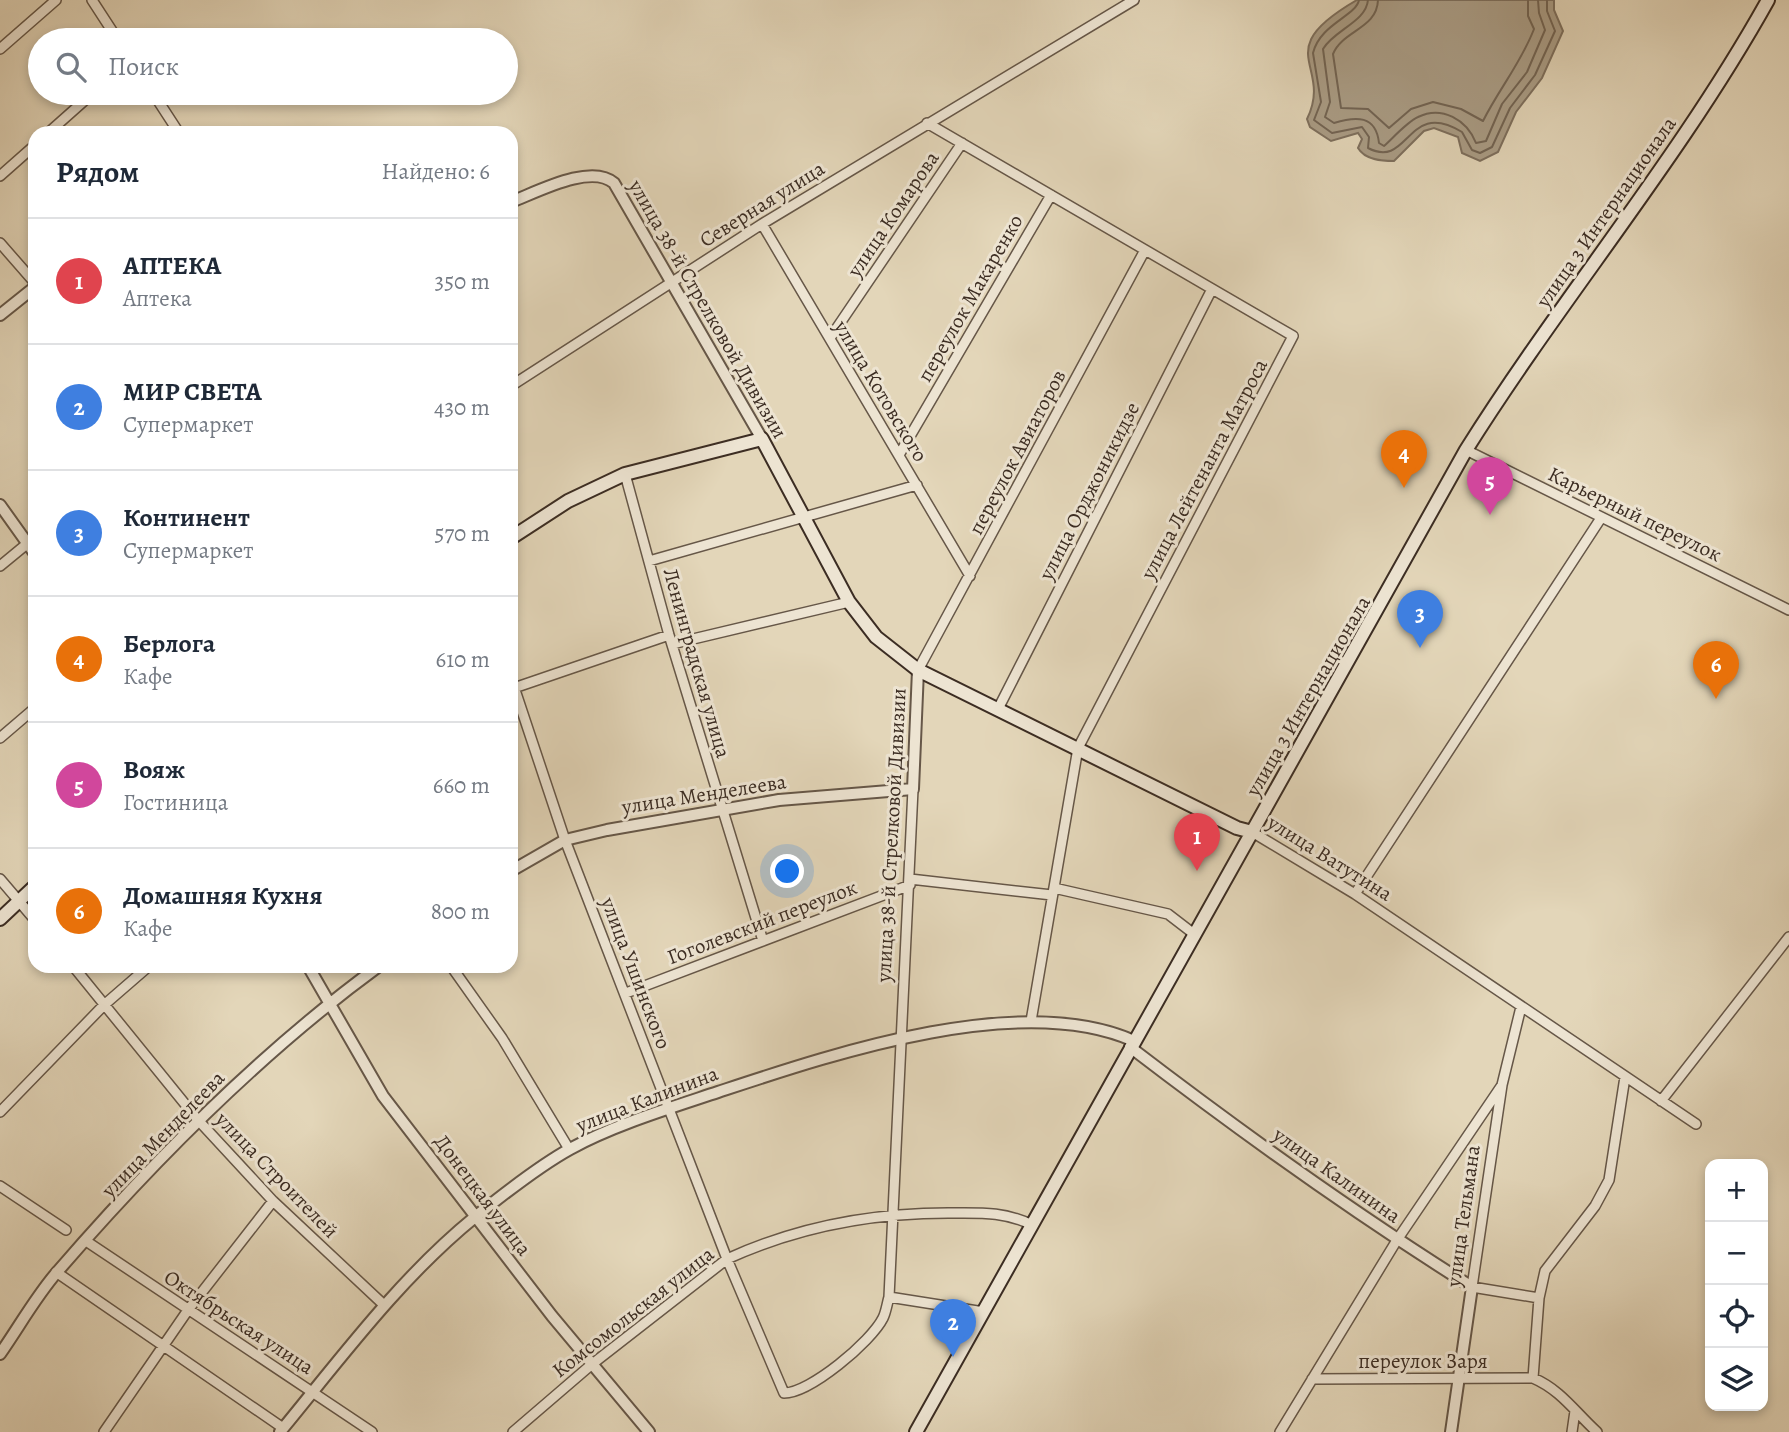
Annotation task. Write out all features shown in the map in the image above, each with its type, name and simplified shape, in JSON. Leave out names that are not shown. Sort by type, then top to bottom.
[{"type":"main road","name":"улица 3 Интернационала","points":[[916,1432],[1466,450],[1526,358],[1718,86],[1768,0]]},
{"type":"main road","points":[[518,533],[568,501],[625,474],[762,439]]},
{"type":"main road","name":"улица 38-й Стрелковой Дивизии","points":[[762,439],[849,602],[876,637],[918,670]]},
{"type":"main road","name":"улица Ватутина","points":[[918,670],[1237,828],[1252,832]]},
{"type":"main road","points":[[0,919],[28,892]]},
{"type":"street","points":[[0,49],[56,0]]},
{"type":"street","points":[[92,0],[110,28]]},
{"type":"street","name":"Северная улица","points":[[518,381],[762,224],[1134,0]]},
{"type":"street","points":[[56,126],[80,105]]},
{"type":"street","points":[[161,105],[174,126]]},
{"type":"street","name":"улица Лейтенанта Матроса","points":[[927,123],[1293,336],[1078,748],[1031,1021]]},
{"type":"street","name":"улица Комарова","points":[[830,338],[962,143]]},
{"type":"street","points":[[0,176],[28,151]]},
{"type":"street","name":"улица 38-й Стрелковой Дивизии","points":[[518,200],[588,175],[605,175],[620,190],[762,439]]},
{"type":"street","name":"переулок Макаренко","points":[[899,455],[1051,195]]},
{"type":"street","name":"улица Котовского","points":[[762,224],[970,576]]},
{"type":"street","points":[[0,243],[28,277]]},
{"type":"street","name":"переулок Авиаторов","points":[[918,670],[1145,250]]},
{"type":"street","name":"улица Орджоникидзе","points":[[998,709],[1212,289]]},
{"type":"street","points":[[0,314],[28,291]]},
{"type":"street","name":"Карьерный переулок","points":[[1466,450],[1789,610]]},
{"type":"street","name":"Ленинградская улица","points":[[625,474],[670,640],[762,941]]},
{"type":"street","points":[[649,561],[917,485]]},
{"type":"street","points":[[0,505],[27,543],[0,566]]},
{"type":"street","points":[[1355,894],[1601,519]]},
{"type":"street","points":[[518,683],[670,640],[849,602]]},
{"type":"street","name":"улица 38-й Стрелковой Дивизии","points":[[889,1297],[918,670]]},
{"type":"street","name":"улица Ушинского","points":[[518,703],[565,840],[727,1259],[784,1394],[795,1393],[824,1376],[852,1351],[882,1320],[889,1297]]},
{"type":"street","points":[[0,738],[28,714]]},
{"type":"street","name":"улица Менделеева","points":[[518,867],[565,840],[779,800],[913,789]]},
{"type":"street","name":"улица Ватутина","points":[[1252,832],[1355,894],[1696,1124]]},
{"type":"street","points":[[0,879],[28,911]]},
{"type":"street","name":"Гоголевский переулок","points":[[626,993],[910,882],[1053,892],[1168,914],[1194,934]]},
{"type":"street","points":[[1661,1101],[1789,937]]},
{"type":"street","name":"улица Строителей","points":[[79,973],[198,1120],[273,1200],[384,1305]]},
{"type":"street","points":[[0,1112],[104,1005],[141,973]]},
{"type":"street","name":"Донецкая улица","points":[[312,973],[383,1096],[591,1366],[649,1432]]},
{"type":"street","name":"улица Менделеева","points":[[0,1354],[56,1272],[198,1120],[329,1002],[369,973]]},
{"type":"street","points":[[456,973],[502,1038],[569,1149]]},
{"type":"street","name":"улица Тельмана","points":[[1451,1432],[1502,1085],[1521,1007]]},
{"type":"street","name":"улица Калинина","points":[[282,1430],[384,1305],[475,1218],[569,1149],[670,1108],[797,1066],[900,1037],[1031,1021],[1111,1032],[1132,1044],[1214,1112],[1397,1240],[1472,1287],[1539,1298]]},
{"type":"street","points":[[1597,1432],[1558,1392],[1533,1378],[1539,1298],[1550,1262],[1595,1206],[1609,1180],[1625,1077]]},
{"type":"street","points":[[1280,1432],[1397,1240],[1502,1085]]},
{"type":"street","points":[[0,1186],[66,1230]]},
{"type":"street","points":[[104,1432],[188,1310],[273,1200]]},
{"type":"street","name":"Комсомольская улица","points":[[513,1432],[591,1366],[727,1259],[796,1233],[892,1213],[994,1213],[1013,1216],[1032,1225]]},
{"type":"street","name":"Октябрьская улица","points":[[86,1241],[372,1432]]},
{"type":"street","points":[[56,1272],[282,1430]]},
{"type":"street","points":[[889,1297],[984,1312]]},
{"type":"street","name":"переулок Заря","points":[[1312,1379],[1533,1378]]},
{"type":"street","points":[[1572,1432],[1575,1411]]},
{"type":"water","points":[[1357,0],[1554,0],[1554,10],[1563,31],[1542,78],[1516,112],[1498,152],[1480,161],[1462,153],[1458,137],[1434,128],[1424,131],[1394,161],[1379,160],[1361,152],[1358,148],[1362,139],[1358,133],[1331,141],[1310,127],[1307,119],[1314,85],[1308,58],[1309,46],[1315,33],[1330,18]]},
{"type":"place","name":"Берлога","points":[[1404,488]]},
{"type":"place","name":"Вояж","points":[[1490,515]]},
{"type":"place","name":"Континент","points":[[1420,648]]},
{"type":"place","name":"Домашняя Кухня","points":[[1716,699]]},
{"type":"place","name":"АПТЕКА","points":[[1197,871]]},
{"type":"place","name":"МИР СВЕТА","points":[[953,1357]]}]
